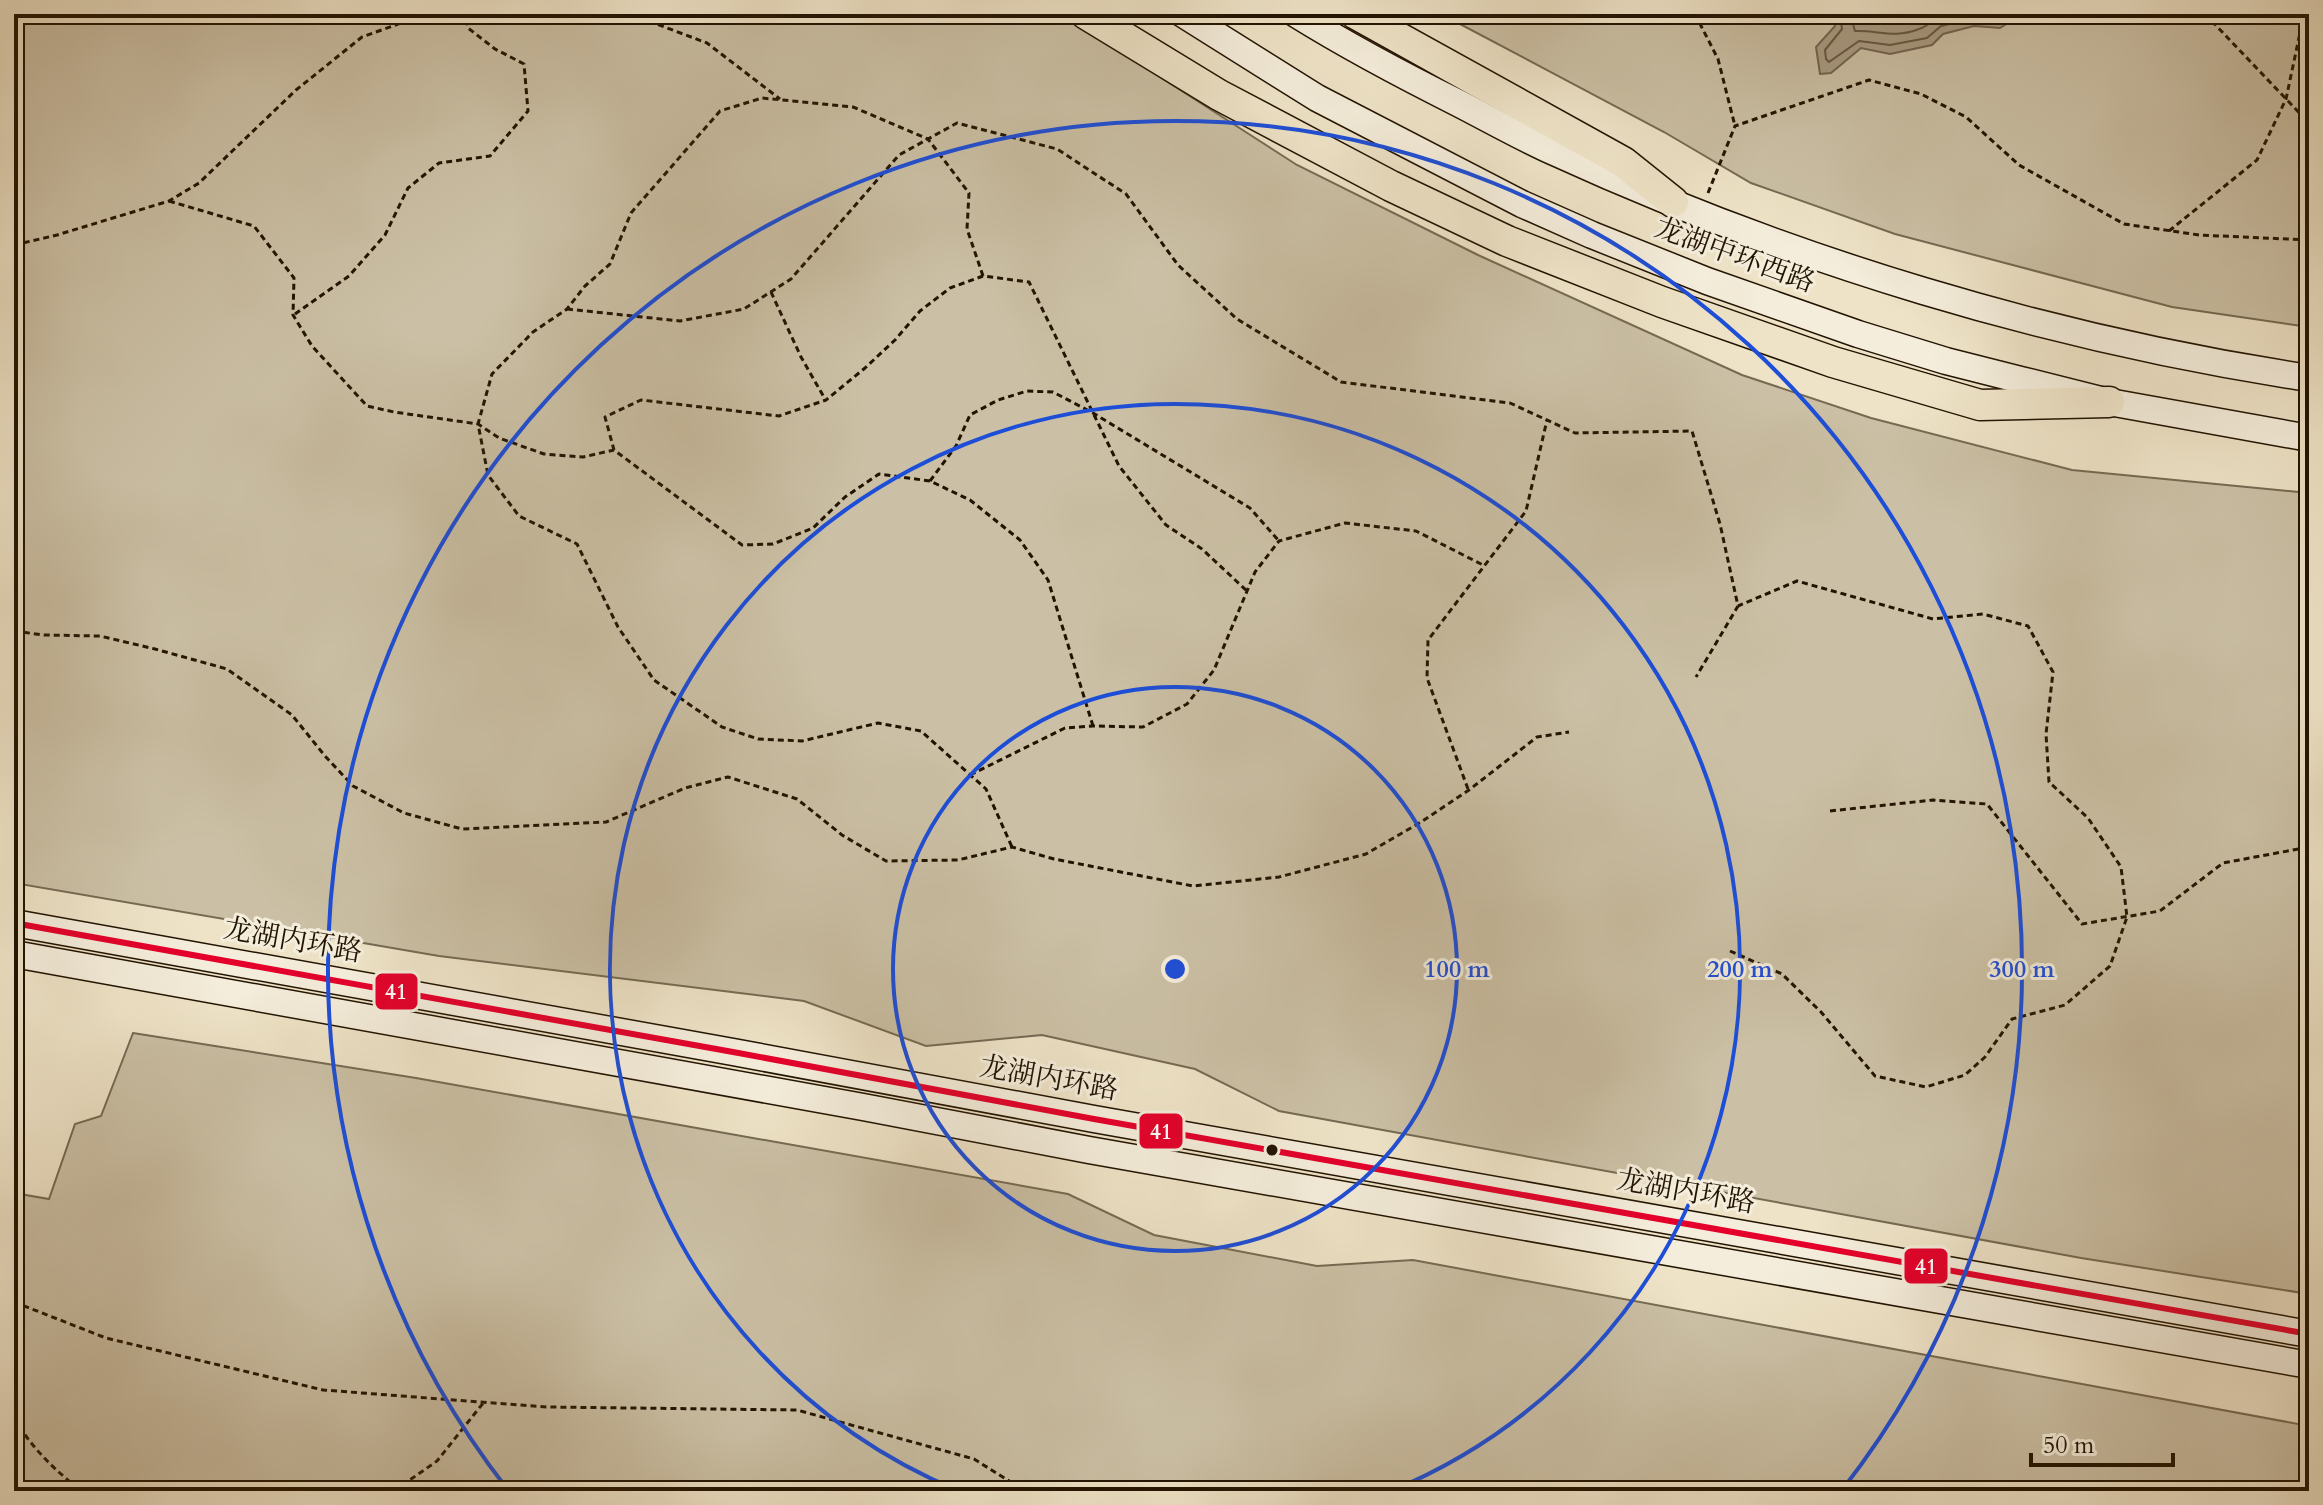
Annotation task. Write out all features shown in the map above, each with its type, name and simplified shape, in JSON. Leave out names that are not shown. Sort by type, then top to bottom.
[{"type":"highway","points":[[1086,14],[1219,95],[1391,186],[1507,241],[1662,302],[1833,362],[1980,405],[2109,402]]},
{"type":"highway","points":[[1356,14],[1623,162],[1686,208]]},
{"type":"main road","name":"龙湖中环西路","points":[[1183,14],[1317,98],[1522,204],[1707,281],[1946,361],[2109,402],[2309,438]]},
{"type":"main road","name":"龙湖中环西路","points":[[1296,14],[1347,46],[1548,150],[1686,208],[1877,277],[1977,307],[2123,344],[2309,378]]},
{"type":"main road","name":"龙湖内环路","points":[[14,923],[1110,1122],[2309,1334]]},
{"type":"main road","points":[[14,954],[1104,1152],[2309,1365]]},
{"type":"path","points":[[14,245],[169,201],[199,183],[296,90],[362,37],[426,14]]},
{"type":"path","points":[[293,315],[349,276],[385,235],[408,188],[439,163],[490,156],[528,111],[524,64],[495,49],[468,28],[465,14]]},
{"type":"path","points":[[630,14],[707,43],[780,99]]},
{"type":"path","points":[[1695,14],[1718,59],[1735,126]]},
{"type":"path","points":[[2205,14],[2309,123]]},
{"type":"path","points":[[2169,231],[2257,160],[2286,99],[2304,14]]},
{"type":"path","points":[[1686,208],[1735,126],[1869,80],[1921,94],[1966,117],[2019,165],[2124,224],[2199,235],[2309,240]]},
{"type":"path","points":[[983,276],[967,229],[969,193],[928,139],[853,107],[762,98],[720,111],[631,213],[610,264],[585,286],[567,309],[533,332],[492,374],[478,424],[488,475],[519,516],[577,544],[618,627],[654,680],[722,727],[758,739],[802,741],[878,723],[921,731],[986,789],[1012,847]]},
{"type":"path","points":[[567,309],[680,321],[744,309],[791,279],[899,155],[957,123],[1057,149],[1126,194],[1178,265],[1237,319],[1341,382],[1510,403],[1575,433],[1692,431],[1720,524],[1738,606]]},
{"type":"path","points":[[169,201],[254,226],[294,278],[293,315],[312,346],[367,406],[478,424],[499,438],[544,454],[583,457],[614,450]]},
{"type":"path","points":[[1093,726],[1048,580],[1020,540],[970,500],[930,481],[879,474],[845,497],[813,528],[773,544],[742,545],[614,450],[605,417],[641,400],[779,416],[826,400],[895,340],[920,311],[950,288],[983,276],[1029,282],[1119,466],[1166,525],[1202,549],[1247,591]]},
{"type":"path","points":[[771,292],[801,357],[826,400]]},
{"type":"path","points":[[930,481],[956,446],[970,415],[998,400],[1027,391],[1053,392],[1250,508],[1279,541]]},
{"type":"path","points":[[1469,790],[1427,678],[1428,640],[1526,511],[1547,420]]},
{"type":"path","points":[[970,775],[1065,728],[1143,727],[1187,704],[1214,670],[1255,572],[1279,541],[1345,523],[1416,531],[1485,566]]},
{"type":"path","points":[[1696,677],[1738,606],[1797,581],[1933,619],[1983,614],[2028,626],[2053,672],[2046,734],[2049,782],[2088,818],[2121,867],[2127,917],[2110,966],[2090,984],[2065,1005],[2012,1019],[1985,1057],[1965,1075],[1926,1087],[1875,1076],[1821,1012],[1782,974],[1730,951]]},
{"type":"path","points":[[14,631],[100,636],[227,669],[292,715],[353,786],[404,813],[462,829],[606,822],[685,788],[728,777],[797,799],[842,835],[886,861],[958,860],[1012,847],[1054,859],[1193,886],[1279,877],[1366,854],[1469,790],[1537,737],[1569,732]]},
{"type":"path","points":[[1830,811],[1933,800],[1987,804],[2082,924],[2160,911],[2223,863],[2309,847]]},
{"type":"path","points":[[14,1302],[106,1338],[323,1390],[547,1407],[797,1410],[974,1459],[1025,1491]]},
{"type":"path","points":[[394,1491],[437,1461],[484,1402]]},
{"type":"path","points":[[14,1418],[57,1472],[82,1491]]},
{"type":"shaded area","points":[[43,14],[1062,14],[1297,165],[1478,255],[1742,375],[1871,418],[2072,470],[2309,493],[2309,1294],[2081,1258],[1279,1111],[1195,1069],[1042,1035],[926,1046],[804,1001],[439,956],[14,883],[14,31]]},
{"type":"shaded area","points":[[1441,14],[2309,14],[2309,327],[2172,307],[1895,234],[1751,183],[1664,132]]},
{"type":"shaded area","points":[[133,1033],[416,1078],[1068,1194],[1154,1235],[1317,1266],[1413,1260],[2309,1426],[2309,1491],[14,1491],[14,1193],[49,1199],[75,1124],[101,1116]]},
{"type":"water","points":[[1831,14],[2022,14],[2000,28],[1974,26],[1943,34],[1932,45],[1890,54],[1861,48],[1831,73],[1820,74],[1816,47],[1835,26]]},
{"type":"transit line","name":"41","points":[[14,923],[1094,1119],[2309,1334]]}]
